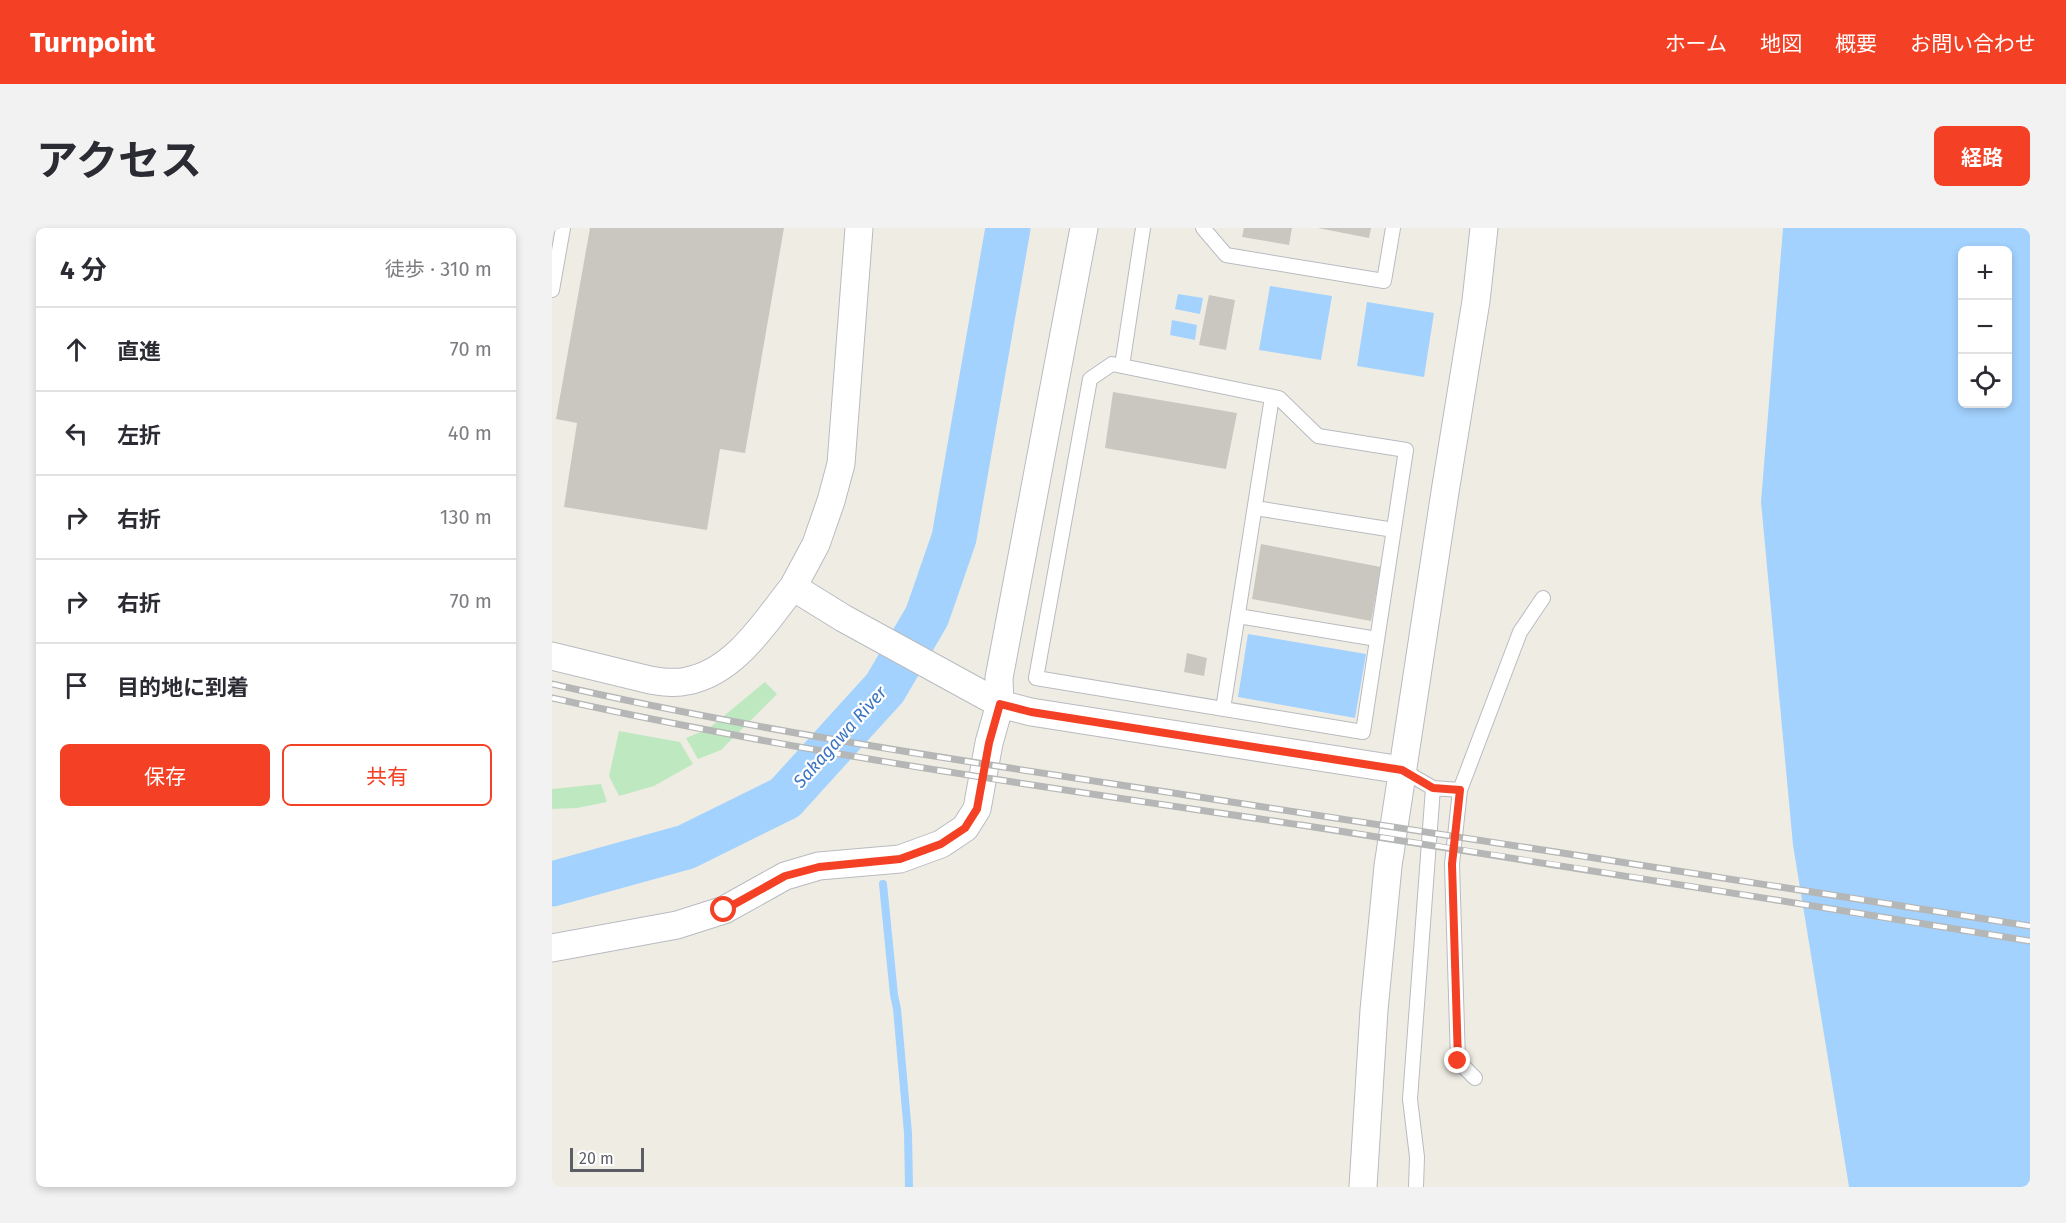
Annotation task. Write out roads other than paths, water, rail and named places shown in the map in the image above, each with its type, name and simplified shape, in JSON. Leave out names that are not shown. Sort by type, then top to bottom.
[{"type":"street","points":[[552,656],[650,680],[687,681],[703,676],[723,665],[745,647],[793,587],[816,544],[841,464],[859,228]]},
{"type":"street","points":[[552,948],[677,925],[724,910],[785,876],[819,867],[900,859],[941,844],[965,828],[977,809],[989,743],[1000,704],[999,678],[1084,228]]},
{"type":"street","points":[[1363,1187],[1374,1010],[1388,866],[1444,492],[1476,301],[1484,228]]},
{"type":"street","points":[[793,587],[843,618],[1000,704],[1031,712],[1402,770]]},
{"type":"lane","points":[[552,290],[563,228]]},
{"type":"lane","points":[[1122,366],[1143,228]]},
{"type":"lane","points":[[1203,228],[1226,255],[1383,281],[1393,228]]},
{"type":"lane","points":[[1112,364],[1272,397],[1279,398],[1318,436],[1406,450],[1363,732],[1036,678],[1090,379],[1112,364]]},
{"type":"lane","points":[[1223,709],[1272,397]]},
{"type":"lane","points":[[1255,508],[1394,530]]},
{"type":"lane","points":[[1475,1078],[1458,1061],[1452,864],[1460,790],[1520,632],[1543,598]]},
{"type":"lane","points":[[1238,616],[1377,639]]},
{"type":"lane","points":[[1402,770],[1433,788],[1460,790]]},
{"type":"lane","points":[[1416,1187],[1417,1157],[1410,1099],[1433,788]]},
{"type":"water","points":[[1783,228],[2030,228],[2030,1187],[1849,1187],[1793,845],[1761,502]]},
{"type":"water","points":[[1270,286],[1332,296],[1321,360],[1259,350]]},
{"type":"water","points":[[1178,294],[1203,298],[1200,314],[1175,309]]},
{"type":"water","points":[[1367,302],[1434,313],[1424,377],[1357,366]]},
{"type":"water","points":[[1172,320],[1197,325],[1195,340],[1170,335]]},
{"type":"water","points":[[1248,634],[1366,654],[1355,718],[1238,697]]},
{"type":"waterway","name":"Sakagawa River","points":[[552,884],[686,847],[785,798],[885,688],[927,616],[954,538],[1008,228]]},
{"type":"waterway","points":[[883,884],[908,1133],[909,1187]]},
{"type":"railway","points":[[552,684],[716,718],[881,748],[2030,926]]},
{"type":"railway","points":[[552,698],[832,753],[1484,853],[2030,941]]}]
